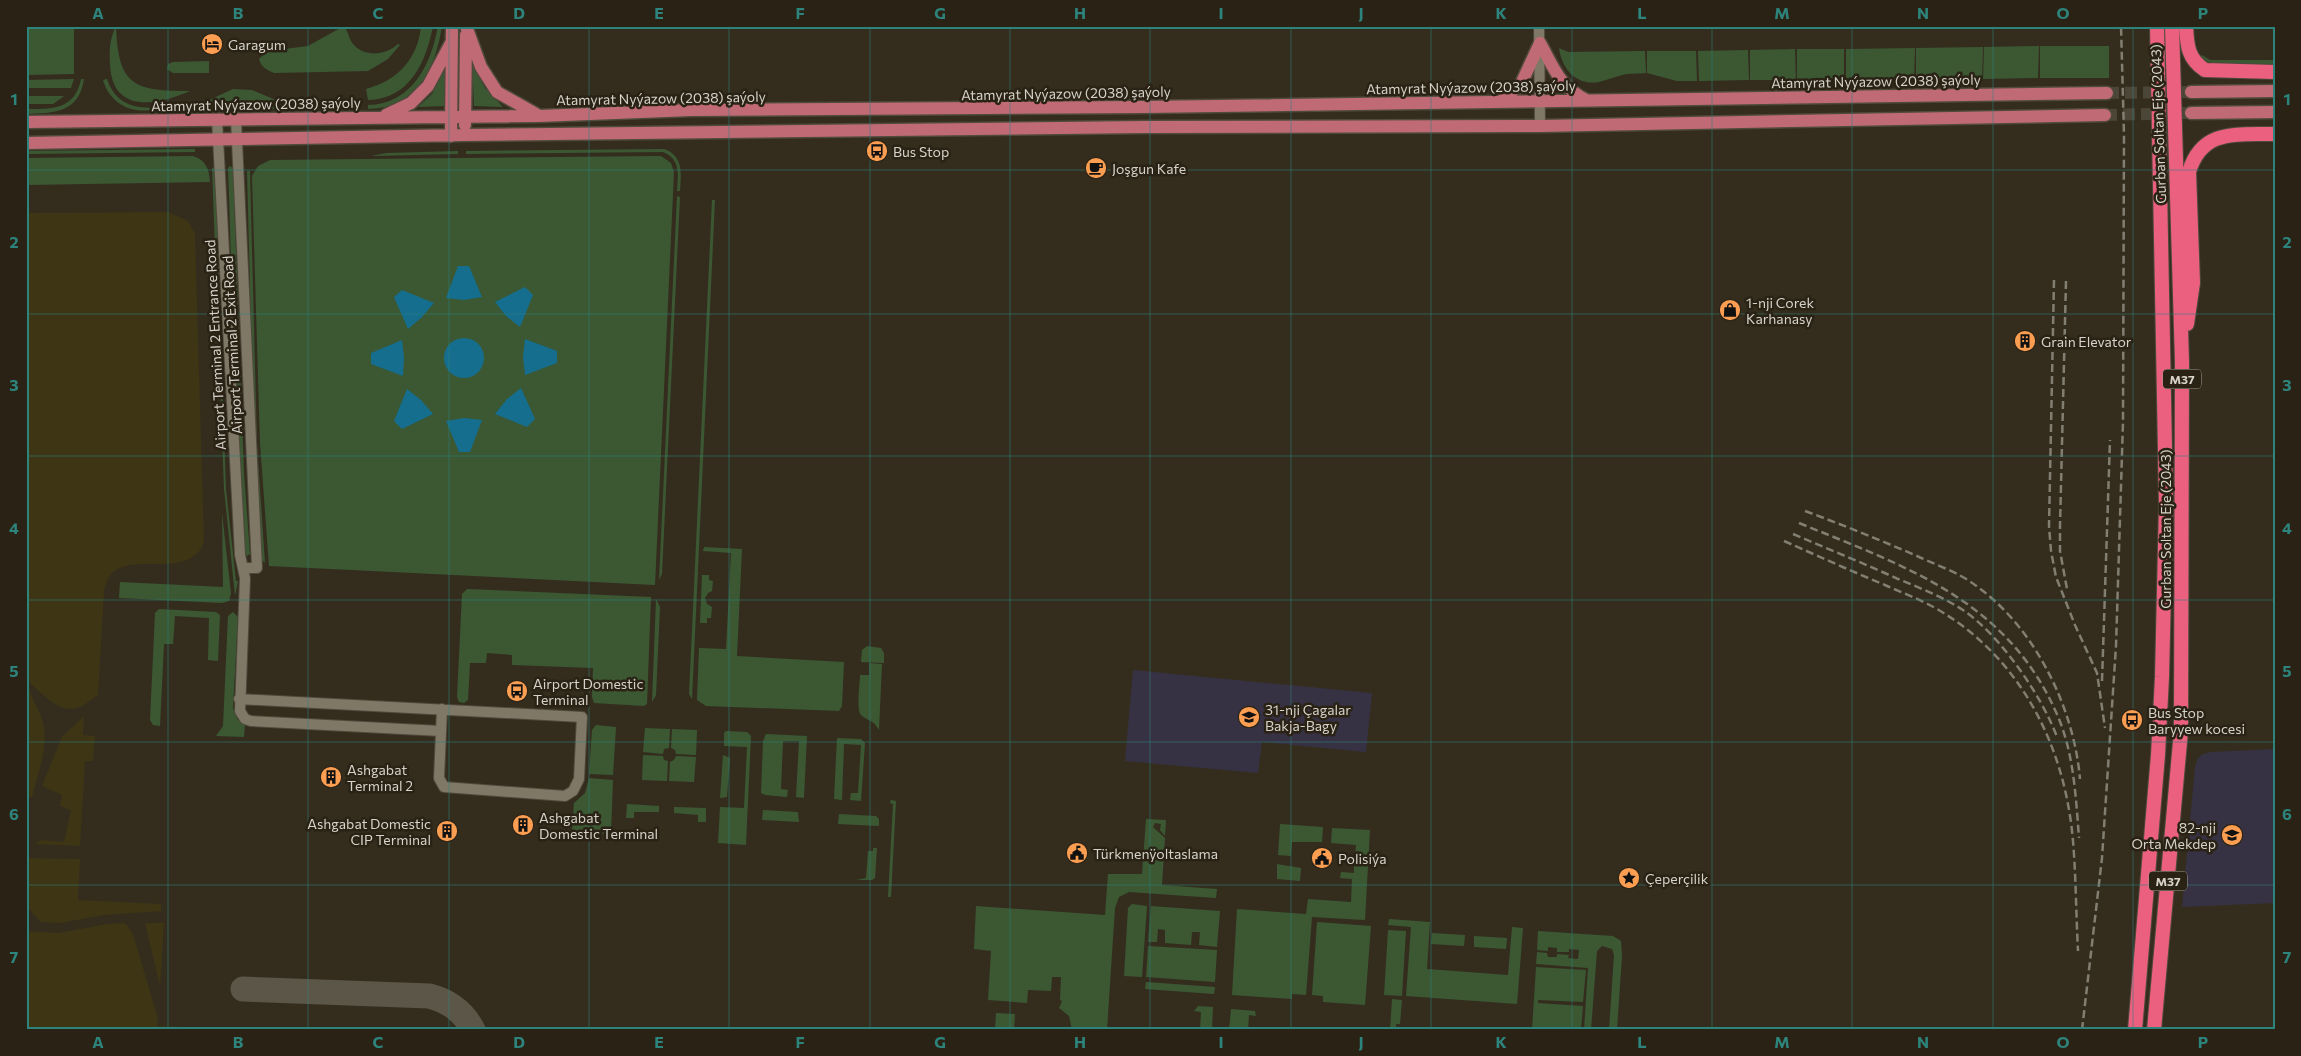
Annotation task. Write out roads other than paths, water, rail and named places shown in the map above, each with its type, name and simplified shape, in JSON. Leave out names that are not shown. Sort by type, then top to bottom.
[{"type":"highway","name":"Gurban Soltan Eje (2043)","points":[[2135,1030],[2158,755],[2166,523],[2157,26]]},
{"type":"highway","name":"Gurban Soltan Eje (2043)","points":[[2154,1030],[2181,731],[2182,362],[2172,26]]},
{"type":"highway","points":[[2186,26],[2187,46],[2190,56],[2205,70],[2275,72]]},
{"type":"highway","points":[[2182,362],[2193,283],[2189,172],[2192,162],[2204,145],[2222,136],[2275,134]]},
{"type":"main road","points":[[452,26],[458,116],[464,135]]},
{"type":"main road","points":[[466,26],[481,67],[497,92],[539,116]]},
{"type":"main road","points":[[451,136],[458,116],[466,26]]},
{"type":"main road","points":[[382,117],[411,103],[428,86],[452,41]]},
{"type":"main road","points":[[1540,43],[1563,84],[1570,92],[1588,101]]},
{"type":"main road","points":[[1500,102],[1521,84],[1540,43]]},
{"type":"main road","points":[[2191,92],[2275,91]]},
{"type":"main road","name":"Atamyrat Nyýazow (2038) şaýoly","points":[[26,122],[539,116],[708,110],[867,110],[1540,102],[2106,93]]},
{"type":"main road","points":[[2191,113],[2275,112]]},
{"type":"main road","points":[[26,143],[464,135],[1145,127],[1540,126],[2105,115]]},
{"type":"street","points":[[1539,26],[1540,126]]},
{"type":"street","name":"Airport Terminal 2 Entrance Road","points":[[217,120],[240,555],[245,578],[239,699]]},
{"type":"street","name":"Airport Terminal 2 Exit Road","points":[[236,120],[257,568],[243,568]]},
{"type":"street","points":[[441,730],[251,721],[241,714],[239,699],[582,716],[579,779],[573,791],[565,796],[444,788],[439,778],[441,730],[446,710]]},
{"type":"water","points":[[458,266],[469,266],[482,297],[464,300],[446,298]]},
{"type":"water","points":[[525,287],[533,295],[520,327],[506,316],[495,302]]},
{"type":"water","points":[[402,290],[434,303],[408,329],[394,297]]},
{"type":"water","points":[[464,338],[478,344],[484,358],[478,372],[464,378],[450,372],[444,358],[450,344]]},
{"type":"water","points":[[525,339],[557,351],[557,363],[525,375],[523,357]]},
{"type":"water","points":[[402,340],[403,376],[371,364],[371,353]]},
{"type":"water","points":[[521,388],[535,419],[527,427],[495,414],[507,399]]},
{"type":"water","points":[[407,389],[421,400],[433,414],[402,429],[394,421]]},
{"type":"water","points":[[464,418],[482,420],[470,452],[459,452],[446,421]]},
{"type":"tunnel","points":[[2107,93],[2191,92]]},
{"type":"tunnel","points":[[2105,115],[2191,113]]},
{"type":"railway","points":[[2082,1030],[2102,858],[2116,646],[2123,422],[2124,135],[2121,26]]},
{"type":"railway","points":[[2054,280],[2049,526],[2051,551],[2056,577],[2097,673],[2105,728]]},
{"type":"railway","points":[[2066,281],[2060,551],[2067,589]]},
{"type":"railway","points":[[2102,681],[2110,440]]},
{"type":"railway","points":[[1805,511],[1875,538],[1954,572],[1968,580],[1996,602],[2016,623],[2048,671],[2070,725],[2080,779]]},
{"type":"railway","points":[[1799,523],[1916,573],[1951,593],[1984,617],[2013,645],[2038,679],[2059,719],[2064,733],[2074,778],[2079,838]]},
{"type":"railway","points":[[1793,534],[1931,593],[1963,610],[1977,621],[2005,650],[2041,703],[2057,737]]},
{"type":"railway","points":[[1784,541],[1937,609],[1967,629],[1993,653],[2015,679],[2034,708],[2049,739],[2060,772],[2068,806],[2074,855],[2078,951]]},
{"type":"place","name":"Garagum","points":[[212,44]]},
{"type":"place","name":"Bus Stop","points":[[877,151]]},
{"type":"place","name":"Joşgun Kafe","points":[[1096,168]]},
{"type":"place","name":"1-nji Corek Karhanasy","points":[[1730,310]]},
{"type":"place","name":"Grain Elevator","points":[[2025,341]]},
{"type":"place","name":"Airport Domestic Terminal","points":[[517,691]]},
{"type":"place","name":"31-nji Çagalar Bakja-Bagy","points":[[1249,717]]},
{"type":"place","name":"Bus Stop Baryyew kocesi","points":[[2132,720]]},
{"type":"place","name":"Ashgabat Terminal 2","points":[[331,777]]},
{"type":"place","name":"Ashgabat Domestic Terminal","points":[[523,825]]},
{"type":"place","name":"Ashgabat Domestic CIP Terminal","points":[[447,831]]},
{"type":"place","name":"82-nji Orta Mekdep","points":[[2232,835]]},
{"type":"place","name":"Türkmenÿoltaslama","points":[[1077,853]]},
{"type":"place","name":"Polisiýa","points":[[1322,858]]},
{"type":"place","name":"Çeperçilik","points":[[1629,878]]}]
